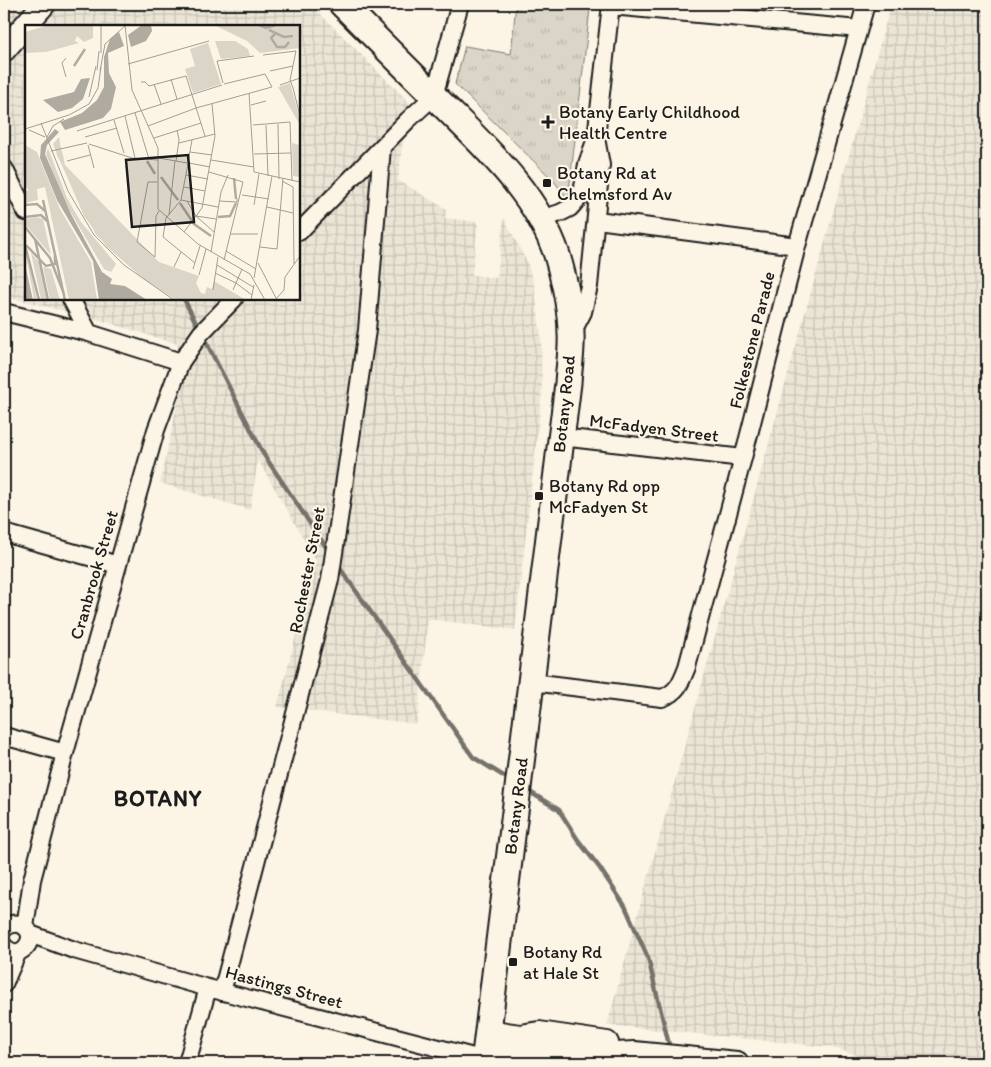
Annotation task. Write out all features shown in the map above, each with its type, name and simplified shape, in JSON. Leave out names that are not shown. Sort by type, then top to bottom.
[{"type":"main road","name":"Botany Road","points":[[342,4],[503,168],[531,202],[541,218],[564,279],[572,333],[568,383],[486,1050]]},
{"type":"street","points":[[26,25],[44,4]]},
{"type":"street","points":[[300,231],[434,96],[460,4]]},
{"type":"street","name":"Folkestone Parade","points":[[532,682],[662,698],[672,694],[679,686],[687,667],[796,246],[866,4]]},
{"type":"street","points":[[541,218],[570,208],[578,199],[583,187],[587,164],[596,138],[611,5],[858,29]]},
{"type":"street","points":[[4,50],[25,26]]},
{"type":"street","points":[[572,333],[583,312],[589,286],[601,165],[596,138]]},
{"type":"street","name":"Rochester Street","points":[[188,1063],[215,990],[330,580],[367,330],[382,147]]},
{"type":"street","points":[[4,168],[25,210]]},
{"type":"street","points":[[597,220],[796,246]]},
{"type":"street","points":[[72,300],[89,333]]},
{"type":"street","name":"Cranbrook Street","points":[[4,984],[65,753],[156,430],[181,362],[201,333],[233,300]]},
{"type":"street","points":[[4,312],[89,333],[181,362]]},
{"type":"street","name":"McFadyen Street","points":[[561,437],[742,458]]},
{"type":"street","points":[[4,533],[118,565]]},
{"type":"street","points":[[4,736],[65,753]]},
{"type":"street","name":"Hastings Street","points":[[16,938],[74,950],[215,990],[486,1050]]},
{"type":"street","name":"Cranbrook Street","points":[[4,967],[16,938]]},
{"type":"street","points":[[486,1050],[736,1063]]},
{"type":"shaded area","points":[[4,4],[310,4],[414,107],[402,146],[398,180],[446,209],[445,218],[478,222],[472,275],[497,278],[504,218],[527,262],[534,283],[541,337],[542,392],[515,630],[428,619],[417,724],[277,707],[316,560],[258,460],[250,510],[160,483],[186,364],[177,344],[100,320],[4,296]]},
{"type":"shaded area","points":[[891,4],[987,4],[987,1063],[880,1063],[831,1047],[607,1025]]},
{"type":"green space","points":[[516,4],[550,4],[590,9],[568,200],[554,181],[455,84],[465,46],[511,54]]},
{"type":"waterway","points":[[184,300],[199,329]]},
{"type":"waterway","points":[[203,336],[264,455],[330,553]]},
{"type":"waterway","points":[[337,564],[473,757],[510,780]]},
{"type":"waterway","points":[[525,789],[559,810],[625,906],[648,958],[670,1049]]},
{"type":"place","name":"Botany Early Childhood Health Centre","points":[[548,122]]},
{"type":"place","name":"Botany Rd at Chelmsford Av","points":[[547,183]]},
{"type":"place","name":"Botany Rd opp McFadyen St","points":[[539,496]]},
{"type":"place","name":"Botany Rd at Hale St","points":[[513,962]]},
{"type":"district","name":"BOTANY","points":[[158,798]]}]
